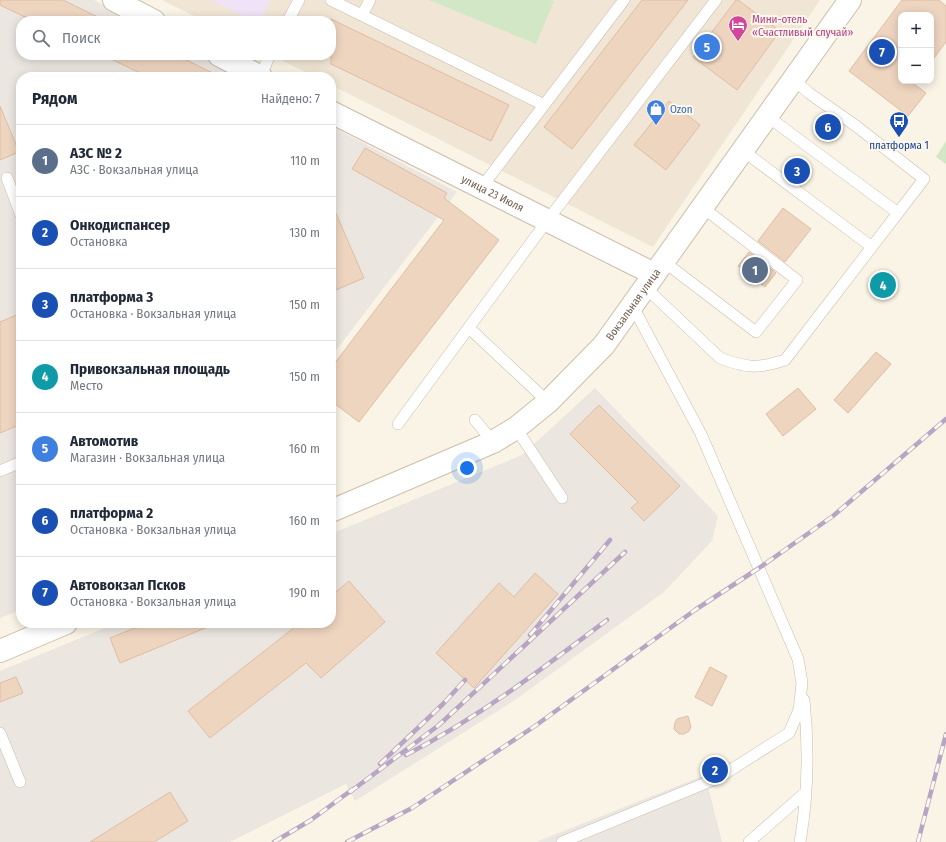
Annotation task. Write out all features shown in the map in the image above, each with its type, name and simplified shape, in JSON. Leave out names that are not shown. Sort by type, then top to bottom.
[{"type":"main road","name":"Вокзальная улица","points":[[336,509],[493,442],[516,428],[548,402],[604,346],[850,0]]},
{"type":"main road","points":[[127,3],[146,16]]},
{"type":"main road","points":[[229,60],[251,72]]},
{"type":"main road","name":"улица 23 Июля","points":[[336,115],[654,274]]},
{"type":"main road","points":[[0,651],[54,628]]},
{"type":"lane","points":[[291,16],[299,0]]},
{"type":"lane","points":[[331,0],[544,105]]},
{"type":"lane","points":[[362,15],[370,0]]},
{"type":"lane","points":[[480,188],[624,0]]},
{"type":"lane","points":[[398,424],[548,221],[716,0]]},
{"type":"lane","points":[[263,72],[268,60]]},
{"type":"lane","points":[[654,274],[686,325],[720,358],[735,364],[751,367],[767,366],[785,360],[924,179],[856,126],[809,93],[794,80]]},
{"type":"lane","points":[[767,116],[898,213]]},
{"type":"lane","points":[[742,150],[872,247]]},
{"type":"lane","points":[[7,178],[16,202]]},
{"type":"lane","points":[[654,274],[756,332],[797,280],[702,207]]},
{"type":"lane","points":[[632,305],[701,434],[798,659],[807,726],[808,766],[805,815],[800,842]]},
{"type":"lane","points":[[469,328],[548,402]]},
{"type":"lane","points":[[475,420],[493,442]]},
{"type":"lane","points":[[516,428],[562,498]]},
{"type":"lane","points":[[0,471],[16,464]]},
{"type":"lane","points":[[562,842],[718,778],[789,734],[799,710],[802,683]]},
{"type":"lane","points":[[0,733],[20,782]]},
{"type":"lane","points":[[750,841],[806,792]]},
{"type":"shaded area","points":[[0,0],[94,0],[124,16],[16,16],[16,60],[207,60],[230,72],[16,72],[16,612],[0,618]]},
{"type":"shaded area","points":[[162,0],[820,0],[653,247],[336,88],[336,72],[305,72],[281,60],[336,60],[336,16],[194,16]]},
{"type":"shaded area","points":[[211,0],[270,0],[262,16],[244,16]]},
{"type":"shaded area","points":[[336,129],[457,192],[336,350]]},
{"type":"shaded area","points":[[595,388],[718,516],[712,541],[664,592],[515,700],[355,801],[346,784],[230,842],[0,842],[0,671],[105,628],[336,628],[336,532],[522,455]]},
{"type":"shaded area","points":[[705,775],[722,842],[536,842]]},
{"type":"green space","points":[[429,0],[550,0],[554,1],[536,44]]},
{"type":"green space","points":[[946,141],[946,164],[936,157]]},
{"type":"building","points":[[0,0],[63,0],[96,16],[23,16],[0,5]]},
{"type":"building","points":[[642,0],[688,0],[572,149],[544,127]]},
{"type":"building","points":[[736,0],[780,31],[737,90],[693,57]]},
{"type":"building","points":[[902,0],[939,0],[946,6],[946,42],[934,58],[934,12],[898,12],[898,84],[914,84],[926,93],[908,116],[849,71]]},
{"type":"building","points":[[336,21],[509,105],[491,141],[331,64],[331,60],[336,60]]},
{"type":"building","points":[[113,60],[186,60],[211,72],[138,72]]},
{"type":"building","points":[[669,101],[700,125],[666,170],[634,145]]},
{"type":"building","points":[[0,106],[16,145],[16,153],[0,160]]},
{"type":"building","points":[[365,148],[447,193],[444,198],[499,240],[359,422],[336,405],[336,361],[444,220],[352,169]]},
{"type":"building","points":[[783,208],[811,229],[785,262],[758,241]]},
{"type":"building","points":[[336,214],[364,278],[336,290]]},
{"type":"building","points":[[749,252],[776,273],[765,287],[738,266]]},
{"type":"building","points":[[16,315],[16,426],[0,433],[0,322]]},
{"type":"building","points":[[876,352],[891,364],[848,413],[834,400]]},
{"type":"building","points":[[798,388],[816,409],[783,436],[766,414]]},
{"type":"building","points":[[599,405],[680,486],[644,521],[631,508],[638,502],[570,434]]},
{"type":"building","points":[[535,573],[558,594],[474,688],[436,653],[499,583],[514,597]]},
{"type":"building","points":[[349,581],[385,622],[321,678],[306,663],[210,738],[188,711],[294,628],[336,628],[336,592]]},
{"type":"building","points":[[135,628],[205,628],[120,663],[110,638]]},
{"type":"building","points":[[710,667],[727,676],[712,706],[695,697]]},
{"type":"building","points":[[16,677],[23,693],[0,702],[0,683]]},
{"type":"building","points":[[688,716],[691,727],[689,731],[684,734],[679,734],[674,729],[677,719]]},
{"type":"building","points":[[170,792],[188,821],[154,842],[90,842]]},
{"type":"railway","points":[[347,842],[412,808],[535,726],[695,610],[759,568],[833,516],[946,419]]},
{"type":"railway","points":[[530,635],[610,540]]},
{"type":"railway","points":[[350,792],[439,725],[625,552]]},
{"type":"railway","points":[[406,755],[485,709],[607,620]]},
{"type":"railway","points":[[380,764],[443,704],[465,680]]},
{"type":"railway","points":[[918,842],[946,734]]},
{"type":"railway","points":[[274,842],[311,820],[353,789]]},
{"type":"place","name":"Мини-отель «Счастливый случай»","points":[[738,42]]},
{"type":"place","name":"Автомотив","points":[[707,47]]},
{"type":"place","name":"Автовокзал Псков","points":[[882,52]]},
{"type":"place","name":"Ozon","points":[[656,126]]},
{"type":"place","name":"платформа 2","points":[[828,127]]},
{"type":"place","name":"платформа 1","points":[[899,138]]},
{"type":"place","name":"платформа 3","points":[[797,171]]},
{"type":"place","name":"АЗС № 2","points":[[755,270]]},
{"type":"place","name":"Привокзальная площадь","points":[[883,285]]},
{"type":"place","name":"Онкодиспансер","points":[[715,770]]}]
